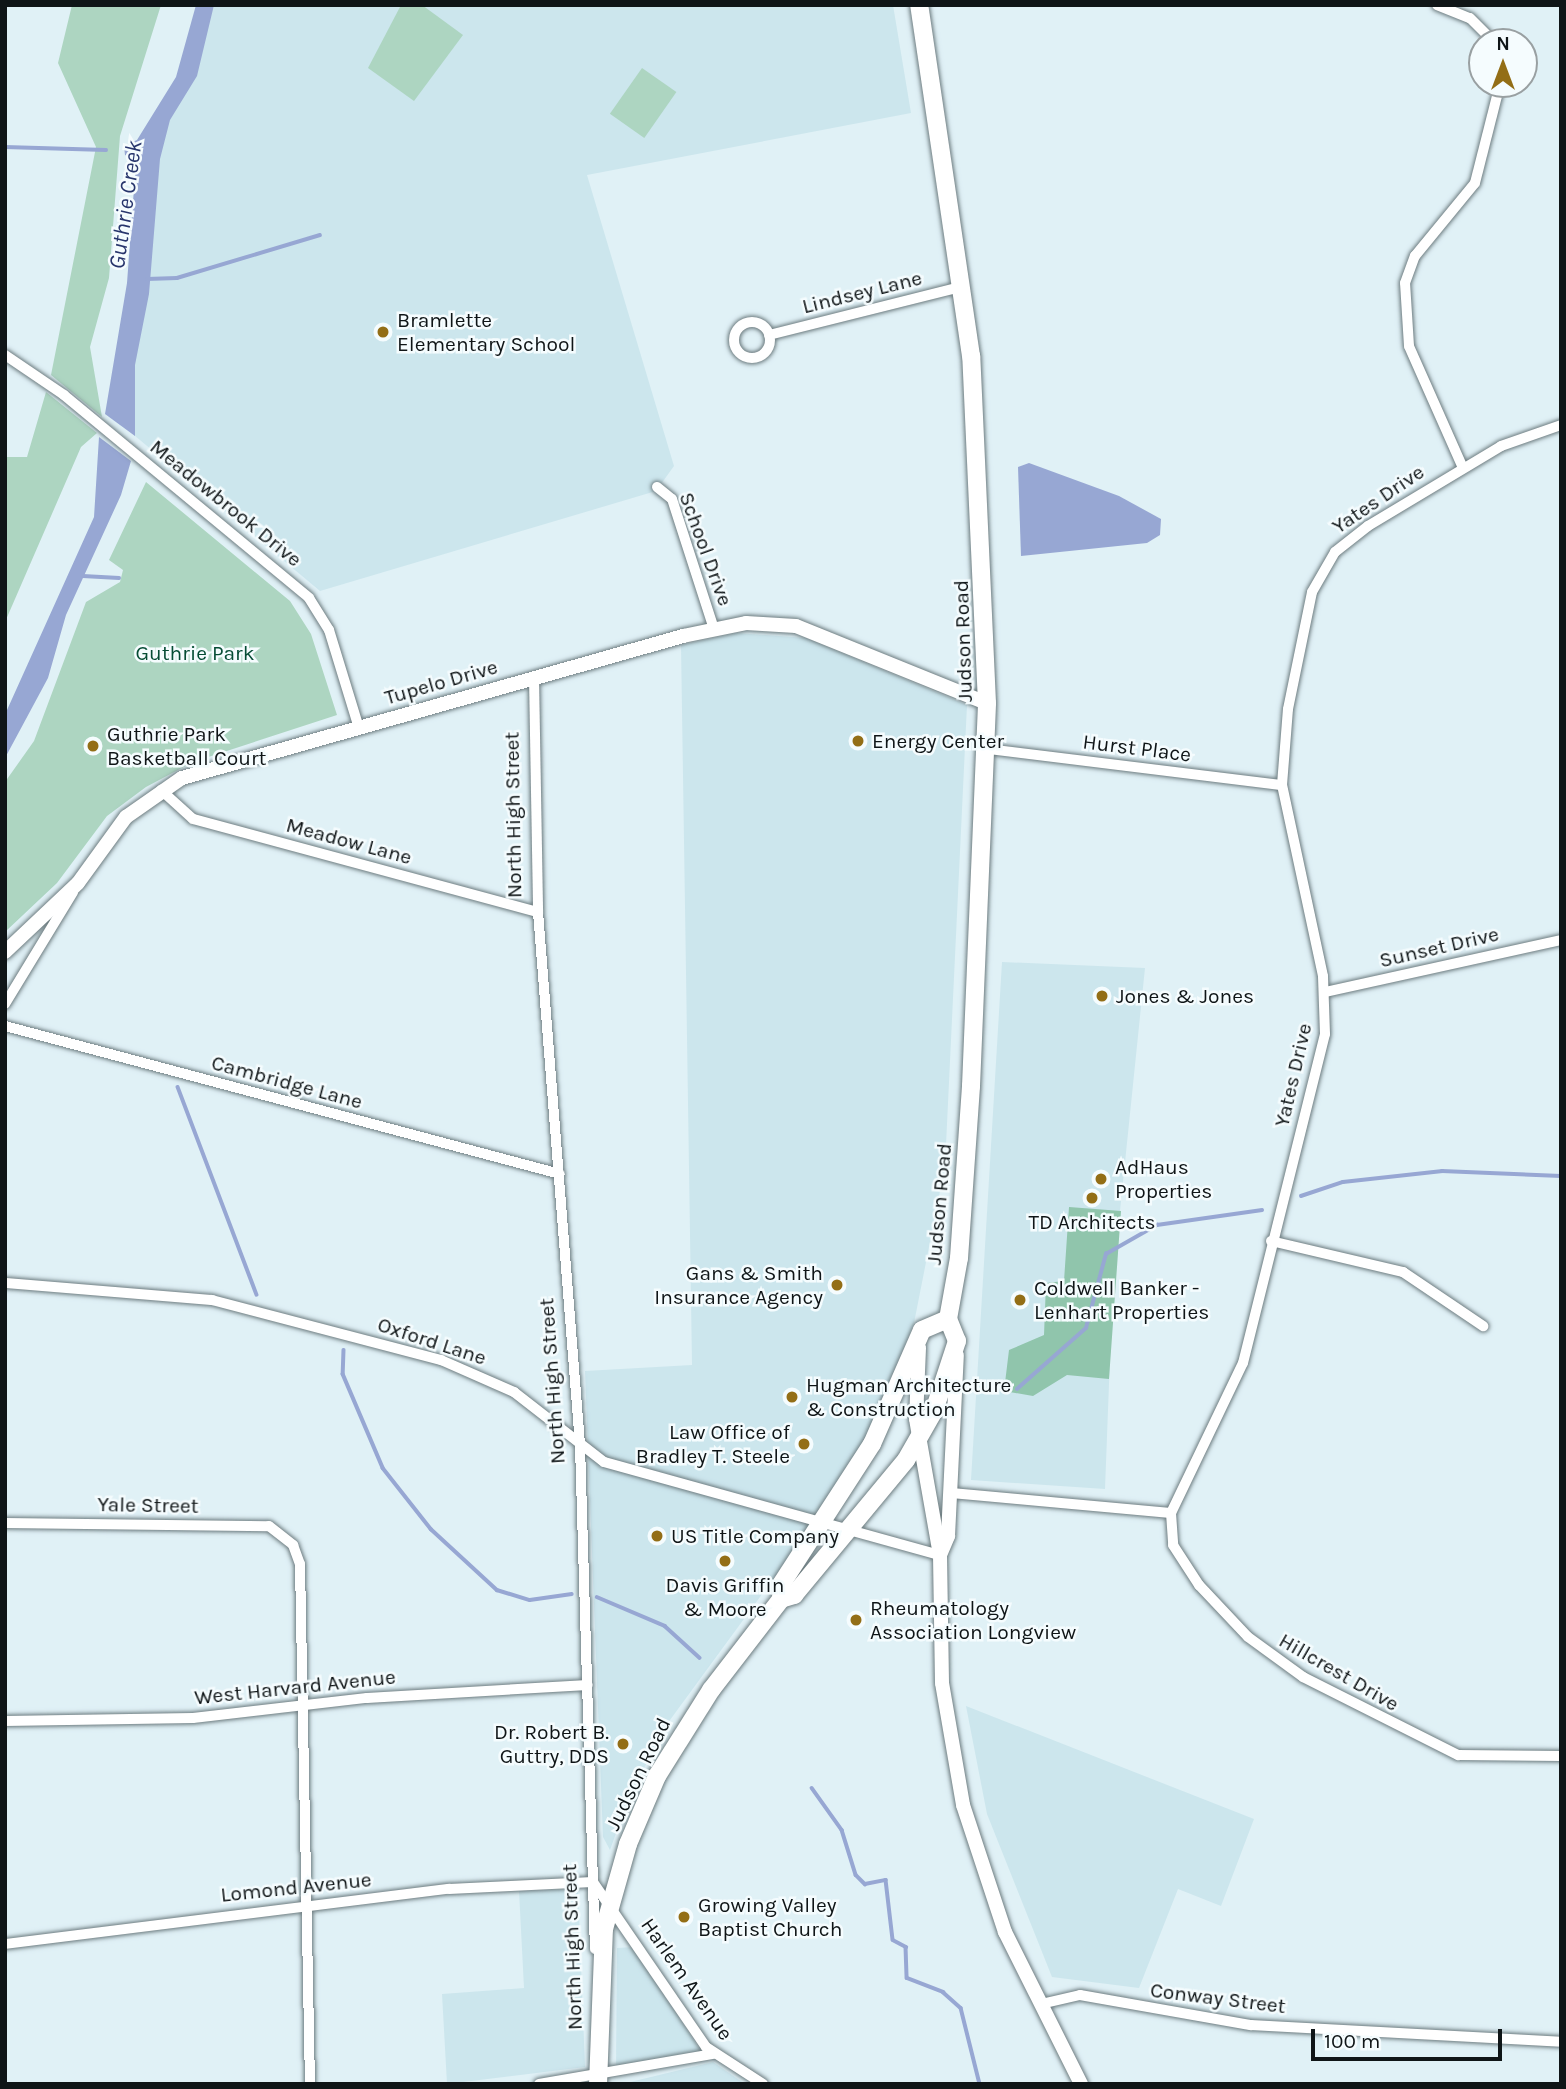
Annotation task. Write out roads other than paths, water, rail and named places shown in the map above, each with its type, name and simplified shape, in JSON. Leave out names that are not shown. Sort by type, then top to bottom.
[{"type":"main road","name":"Judson Road","points":[[781,1599],[794,1595],[850,1531],[918,1441],[957,1341],[948,1319],[967,1158],[988,749],[987,703],[976,426],[964,286],[919,5]]},
{"type":"main road","points":[[922,1330],[948,1319]]},
{"type":"main road","name":"Judson Road","points":[[597,1998],[609,1904],[666,1759],[781,1599],[782,1583],[826,1523],[878,1431],[922,1330]]},
{"type":"main road","name":"North High Street","points":[[597,1998],[598,2081]]},
{"type":"street","points":[[1437,5],[1470,18],[1480,28]]},
{"type":"street","points":[[1462,468],[1409,346],[1405,283],[1415,256],[1475,183],[1496,98]]},
{"type":"street","name":"Lindsey Lane","points":[[769,335],[964,286]]},
{"type":"street","name":"Meadowbrook Drive","points":[[5,355],[64,395],[309,598],[329,630],[359,728]]},
{"type":"street","name":"Yates Drive","points":[[1171,1513],[1243,1363],[1271,1241],[1322,1052],[1325,992],[1282,785],[1305,620],[1326,565],[1348,540],[1462,468],[1561,425]]},
{"type":"street","name":"School Drive","points":[[657,487],[672,499],[714,629]]},
{"type":"street","name":"Tupelo Drive","points":[[5,1004],[78,884],[126,817],[160,790],[211,768],[714,629],[761,623],[808,629],[987,703]]},
{"type":"street","name":"North High Street","points":[[534,677],[538,912],[580,1446],[597,1998]]},
{"type":"street","name":"Hurst Place","points":[[988,749],[1282,785]]},
{"type":"street","name":"Meadow Lane","points":[[160,790],[193,818],[538,912]]},
{"type":"street","points":[[5,952],[78,884]]},
{"type":"street","name":"Sunset Drive","points":[[1325,992],[1561,940]]},
{"type":"street","name":"Cambridge Lane","points":[[5,1026],[560,1174]]},
{"type":"street","points":[[1271,1241],[1403,1272],[1483,1326]]},
{"type":"street","name":"Oxford Lane","points":[[5,1283],[212,1300],[441,1360],[514,1392],[580,1446],[615,1466],[940,1555]]},
{"type":"street","points":[[922,1330],[915,1387],[918,1441],[940,1555],[943,1702],[962,1805],[995,1907],[1081,2084]]},
{"type":"street","points":[[940,1555],[951,1493],[957,1341]]},
{"type":"street","points":[[951,1493],[1171,1513]]},
{"type":"street","name":"Hillcrest Drive","points":[[1171,1513],[1173,1545],[1199,1585],[1248,1637],[1303,1677],[1458,1755],[1561,1756]]},
{"type":"street","name":"Yale Street","points":[[5,1523],[269,1526],[287,1535],[300,1564],[299,1707]]},
{"type":"street","name":"West Harvard Avenue","points":[[5,1721],[193,1717],[588,1685]]},
{"type":"street","points":[[299,1707],[310,2084]]},
{"type":"street","name":"Harlem Avenue","points":[[593,1882],[713,2054],[763,2084]]},
{"type":"street","name":"Lomond Avenue","points":[[5,1944],[303,1905],[593,1882]]},
{"type":"street","name":"Conway Street","points":[[1041,2004],[1080,1995],[1246,2024],[1561,2042]]},
{"type":"street","points":[[539,2084],[598,2081],[713,2054]]},
{"type":"water","points":[[196,5],[214,5],[197,76],[170,120],[160,159],[149,294],[135,365],[135,436],[105,414],[127,283],[136,161],[125,155],[124,146],[137,140],[176,77]]},
{"type":"water","points":[[99,437],[131,461],[121,495],[66,615],[48,678],[5,758],[7,710],[94,517]]},
{"type":"water","points":[[1029,463],[1119,496],[1161,519],[1160,535],[1147,543],[1021,556],[1018,467]]},
{"type":"waterway","points":[[5,147],[106,150]]},
{"type":"waterway","points":[[147,279],[177,278],[320,235]]},
{"type":"waterway","points":[[83,576],[119,578]]},
{"type":"waterway","points":[[178,1087],[257,1295]]},
{"type":"waterway","points":[[1301,1196],[1343,1182],[1442,1171],[1561,1176]]},
{"type":"waterway","points":[[1017,1389],[1086,1328],[1106,1254],[1157,1225],[1262,1210]]},
{"type":"waterway","points":[[344,1350],[343,1374],[383,1468],[431,1529],[497,1590],[530,1600],[572,1594]]},
{"type":"waterway","points":[[597,1597],[665,1626],[700,1658]]},
{"type":"waterway","points":[[812,1788],[842,1830],[856,1875],[865,1884],[886,1880],[893,1940],[906,1947],[907,1978],[943,1992],[961,2008],[980,2084]]},
{"type":"place","name":"Bramlette Elementary School","points":[[383,332]]},
{"type":"place","name":"Energy Center","points":[[858,741]]},
{"type":"place","name":"Guthrie Park Basketball Court","points":[[93,746]]},
{"type":"place","name":"Jones & Jones","points":[[1102,996]]},
{"type":"place","name":"AdHaus Properties","points":[[1101,1179]]},
{"type":"place","name":"TD Architects","points":[[1092,1198]]},
{"type":"place","name":"Gans & Smith Insurance Agency","points":[[837,1285]]},
{"type":"place","name":"Coldwell Banker - Lenhart Properties","points":[[1020,1300]]},
{"type":"place","name":"Hugman Architecture & Construction","points":[[792,1397]]},
{"type":"place","name":"Law Office of Bradley T. Steele","points":[[804,1444]]},
{"type":"place","name":"US Title Company","points":[[657,1536]]},
{"type":"place","name":"Davis Griffin & Moore","points":[[725,1561]]},
{"type":"place","name":"Rheumatology Association Longview","points":[[856,1620]]},
{"type":"place","name":"Dr. Robert B. Guttry, DDS","points":[[623,1744]]},
{"type":"place","name":"Growing Valley Baptist Church","points":[[684,1917]]},
{"type":"water label","name":"Guthrie Creek","points":[[126,205]]},
{"type":"park label","name":"Guthrie Park","points":[[195,653]]}]
